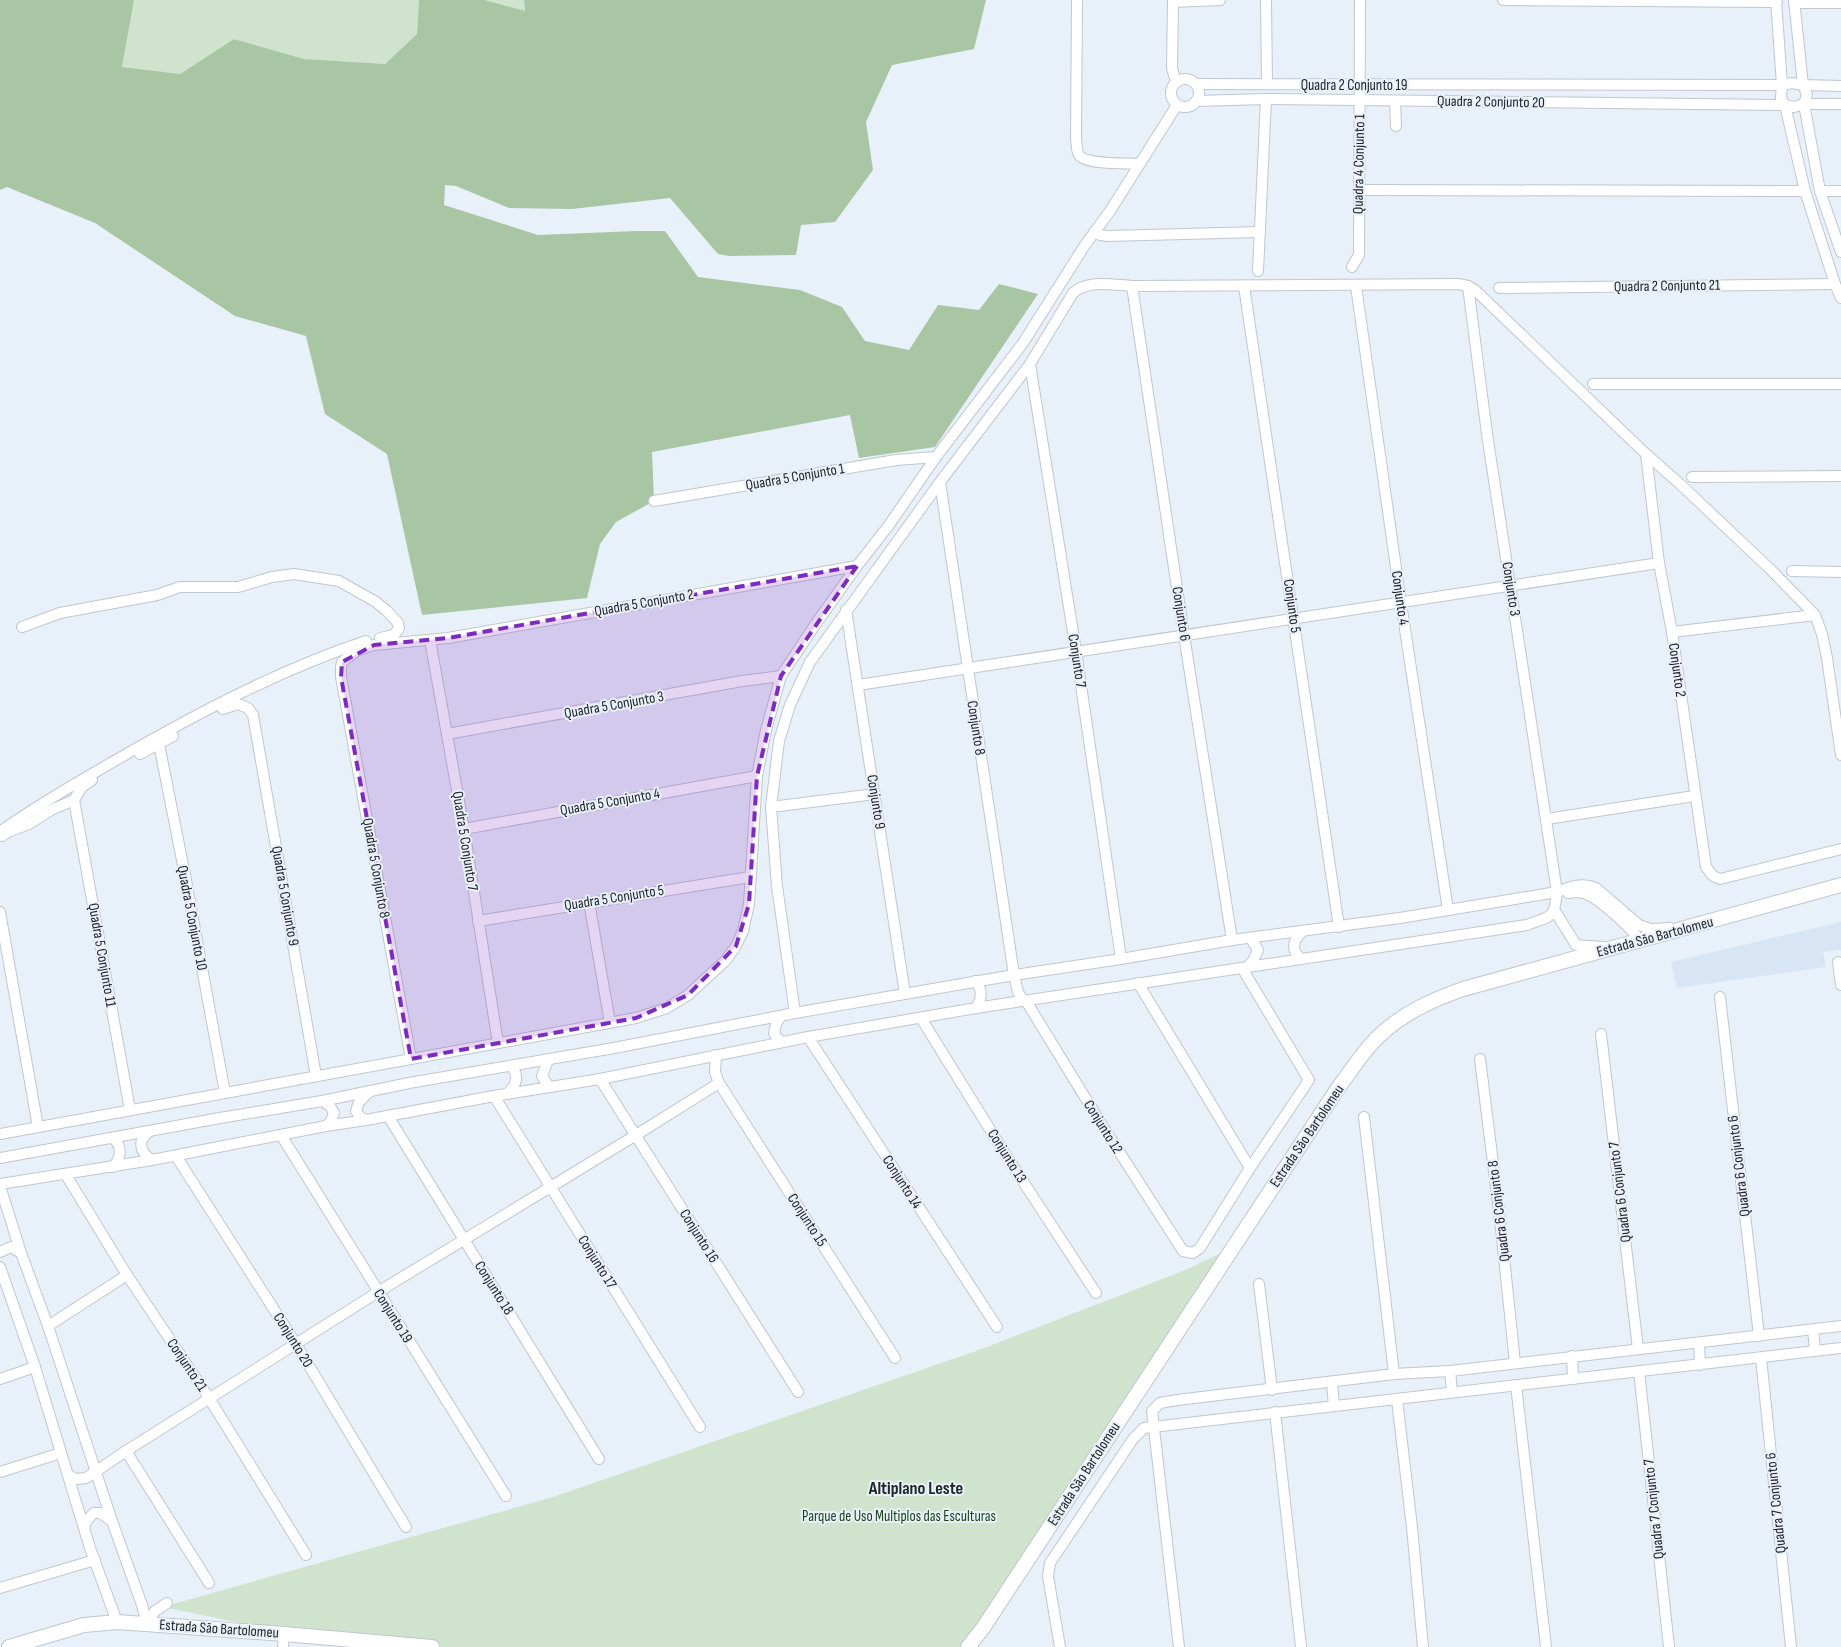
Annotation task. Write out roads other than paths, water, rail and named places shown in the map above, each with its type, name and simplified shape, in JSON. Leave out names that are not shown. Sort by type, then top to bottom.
[{"type":"street","points":[[1077,0],[1077,150],[1088,161],[1139,164]]},
{"type":"street","points":[[1176,82],[1172,68],[1174,1],[1220,0]]},
{"type":"street","points":[[1266,0],[1267,84]]},
{"type":"street","name":"Quadra 4 Conjunto 1","points":[[1352,267],[1358,255],[1360,0]]},
{"type":"street","points":[[1503,0],[1776,1],[1782,85],[1781,98],[1785,105],[1805,191],[1841,298]]},
{"type":"street","points":[[1841,3],[1794,2],[1802,85],[1806,95],[1804,104],[1820,191],[1841,252]]},
{"type":"street","points":[[1184,79],[1196,84],[1199,92],[1196,101],[1185,107],[1177,105],[1171,94],[1171,89],[1176,82],[1184,79]]},
{"type":"street","points":[[1782,85],[1792,83],[1841,86]]},
{"type":"street","name":"Quadra 2 Conjunto 19","points":[[1196,84],[1782,85]]},
{"type":"street","points":[[1258,271],[1266,99]]},
{"type":"street","name":"Quadra 2 Conjunto 20","points":[[1196,101],[1266,99],[1785,105]]},
{"type":"street","points":[[1395,101],[1396,126]]},
{"type":"street","points":[[1785,105],[1794,107],[1804,104],[1841,104]]},
{"type":"street","points":[[0,1134],[636,1018],[667,1008],[688,995],[726,960],[736,946],[743,931],[749,904],[757,776],[766,730],[781,676],[815,625],[889,525],[936,457],[1024,343],[1177,105]]},
{"type":"street","points":[[1358,190],[1805,191]]},
{"type":"street","points":[[1820,191],[1841,191]]},
{"type":"street","points":[[1094,232],[1100,236],[1260,232]]},
{"type":"street","points":[[795,1013],[778,886],[771,807],[779,741],[790,705],[810,662],[846,610],[1030,364],[1068,299],[1078,288],[1083,286],[1098,284],[1132,286],[1356,286],[1458,284],[1468,286],[1482,296],[1646,454],[1757,556],[1815,615],[1822,634],[1827,658],[1841,755]]},
{"type":"street","name":"Quadra 2 Conjunto 21","points":[[1498,288],[1835,284]]},
{"type":"street","name":"Conjunto 6","points":[[1132,286],[1232,940]]},
{"type":"street","name":"Conjunto 5","points":[[1244,286],[1339,927]]},
{"type":"street","name":"Conjunto 4","points":[[1356,286],[1401,602],[1448,910]]},
{"type":"street","name":"Conjunto 3","points":[[1468,286],[1487,434],[1557,892],[1553,913]]},
{"type":"street","name":"Conjunto 7","points":[[1030,364],[1076,651],[1121,959]]},
{"type":"street","points":[[1593,384],[1841,384]]},
{"type":"street","name":"Conjunto 2","points":[[1646,454],[1659,563],[1672,632],[1694,796],[1706,867],[1713,876],[1720,879],[1841,848]]},
{"type":"street","name":"Quadra 5 Conjunto 1","points":[[654,501],[896,460],[936,457]]},
{"type":"street","points":[[1692,477],[1841,476]]},
{"type":"street","name":"Conjunto 8","points":[[940,482],[1014,974],[1018,992],[1025,1001]]},
{"type":"street","points":[[858,686],[1076,651],[1659,563]]},
{"type":"street","name":"Quadra 5 Conjunto 2","points":[[341,677],[342,662],[358,650],[374,645],[430,640],[857,566]]},
{"type":"street","points":[[1792,571],[1841,572]]},
{"type":"street","points":[[0,832],[22,816],[155,738],[248,690],[338,650],[394,635],[399,628],[398,623],[388,611],[339,581],[294,574],[272,577],[238,587],[180,587],[157,595],[60,613],[22,627]]},
{"type":"street","name":"Conjunto 9","points":[[846,610],[905,994]]},
{"type":"street","points":[[1672,632],[1815,615]]},
{"type":"street","name":"Quadra 5 Conjunto 7","points":[[430,640],[464,829],[498,1043]]},
{"type":"street","name":"Quadra 5 Conjunto 3","points":[[447,734],[742,681],[781,676]]},
{"type":"street","name":"Quadra 5 Conjunto 8","points":[[341,677],[411,1059]]},
{"type":"street","name":"Quadra 5 Conjunto 9","points":[[159,744],[192,725],[234,705],[242,705],[248,708],[253,715],[316,1076]]},
{"type":"street","points":[[0,837],[30,824],[52,810],[74,800],[88,782],[159,744]]},
{"type":"street","name":"Quadra 5 Conjunto 10","points":[[159,744],[225,1093]]},
{"type":"street","name":"Quadra 5 Conjunto 4","points":[[464,829],[757,776]]},
{"type":"street","points":[[771,807],[875,794]]},
{"type":"street","points":[[1547,819],[1694,796]]},
{"type":"street","name":"Quadra 5 Conjunto 11","points":[[74,800],[130,1110]]},
{"type":"street","name":"Quadra 5 Conjunto 5","points":[[478,921],[750,877]]},
{"type":"street","points":[[1557,892],[1569,887],[1589,885],[1596,888],[1639,925],[1650,929],[1691,927]]},
{"type":"street","name":"Estrada São Bartolomeu","points":[[968,1647],[983,1628],[1338,1088],[1367,1048],[1379,1036],[1395,1023],[1425,1004],[1463,989],[1841,885]]},
{"type":"street","points":[[0,1158],[323,1101],[1014,974],[1121,959],[1232,940],[1339,927],[1557,892],[1579,892],[1591,896],[1632,930],[1640,941]]},
{"type":"street","points":[[589,902],[610,1023]]},
{"type":"street","points":[[0,912],[38,1127]]},
{"type":"street","points":[[1553,913],[1576,945],[1616,947]]},
{"type":"street","points":[[1553,913],[1577,958]]},
{"type":"street","points":[[147,1624],[48,1326],[21,1253],[0,1185],[176,1156],[326,1126],[600,1079],[808,1037],[976,1008],[1527,924],[1553,913]]},
{"type":"street","points":[[1301,959],[1296,955],[1293,947],[1295,940],[1302,932]]},
{"type":"street","points":[[1245,968],[1253,961],[1258,950],[1251,939]]},
{"type":"street","points":[[1838,962],[1841,985]]},
{"type":"street","points":[[1138,983],[1250,1168],[1309,1080],[1245,968]]},
{"type":"street","points":[[975,981],[980,987],[981,993],[980,1002],[976,1008]]},
{"type":"street","name":"Quadra 6 Conjunto 6","points":[[1720,997],[1759,1336]]},
{"type":"street","name":"Conjunto 12","points":[[1025,1001],[1183,1251],[1193,1254],[1200,1248],[1250,1168]]},
{"type":"street","points":[[781,1016],[774,1030],[775,1036],[782,1042]]},
{"type":"street","name":"Conjunto 13","points":[[921,1018],[1007,1157],[1096,1293]]},
{"type":"street","name":"Quadra 6 Conjunto 7","points":[[1601,1034],[1638,1349]]},
{"type":"street","name":"Conjunto 14","points":[[808,1037],[997,1327]]},
{"type":"street","points":[[68,1475],[81,1480],[378,1292],[636,1135],[719,1082],[715,1072],[716,1055]]},
{"type":"street","name":"Quadra 6 Conjunto 8","points":[[1480,1059],[1500,1219],[1515,1363]]},
{"type":"street","points":[[548,1060],[542,1076],[549,1087]]},
{"type":"street","points":[[507,1094],[516,1084],[517,1079],[515,1070],[511,1066]]},
{"type":"street","name":"Conjunto 16","points":[[600,1079],[798,1392]]},
{"type":"street","name":"Conjunto 15","points":[[719,1082],[895,1358]]},
{"type":"street","points":[[366,1120],[358,1114],[356,1106],[370,1091]]},
{"type":"street","name":"Conjunto 17","points":[[494,1096],[700,1427]]},
{"type":"street","points":[[323,1101],[330,1106],[334,1113],[331,1121],[326,1126]]},
{"type":"street","name":"Conjunto 18","points":[[388,1116],[599,1459]]},
{"type":"street","points":[[1364,1117],[1394,1374]]},
{"type":"street","points":[[151,1130],[142,1140],[141,1146],[144,1154],[152,1160]]},
{"type":"street","name":"Conjunto 19","points":[[281,1135],[506,1496]]},
{"type":"street","points":[[113,1138],[118,1146],[120,1156],[113,1167]]},
{"type":"street","name":"Conjunto 20","points":[[176,1156],[296,1344],[406,1527]]},
{"type":"street","name":"Conjunto 21","points":[[66,1175],[128,1275],[209,1398],[306,1555]]},
{"type":"street","points":[[0,1252],[10,1247],[21,1253]]},
{"type":"street","points":[[1,1273],[35,1367],[84,1528],[117,1622]]},
{"type":"street","points":[[48,1326],[128,1275]]},
{"type":"street","points":[[1259,1284],[1272,1390]]},
{"type":"street","points":[[1179,1647],[1153,1426],[1152,1411],[1160,1403],[1394,1374],[1450,1371],[1841,1326]]},
{"type":"street","points":[[1813,1330],[1815,1350]]},
{"type":"street","points":[[1699,1342],[1700,1365]]},
{"type":"street","points":[[1060,1647],[1048,1576],[1050,1563],[1133,1439],[1144,1428],[1841,1348]]},
{"type":"street","points":[[1572,1356],[1574,1378]]},
{"type":"street","name":"Quadra 7 Conjunto 6","points":[[1761,1358],[1791,1647]]},
{"type":"street","points":[[0,1379],[35,1367]]},
{"type":"street","points":[[1450,1371],[1452,1392]]},
{"type":"street","name":"Quadra 7 Conjunto 7","points":[[1639,1371],[1669,1647]]},
{"type":"street","points":[[1332,1383],[1334,1406]]},
{"type":"street","points":[[1516,1385],[1546,1647]]},
{"type":"street","points":[[1396,1400],[1412,1527],[1423,1647]]},
{"type":"street","points":[[1275,1412],[1301,1647]]},
{"type":"street","points":[[126,1451],[209,1583]]},
{"type":"street","points":[[0,1472],[61,1453]]},
{"type":"street","points":[[84,1528],[87,1520],[94,1513],[100,1513],[112,1521]]},
{"type":"street","points":[[0,1588],[95,1560]]},
{"type":"street","points":[[147,1624],[154,1611],[167,1603]]},
{"type":"street","name":"Estrada São Bartolomeu","points":[[9,1647],[84,1625],[117,1622],[284,1640],[432,1647]]},
{"type":"street","points":[[979,1647],[983,1628]]},
{"type":"district","name":"Altiplano Leste","points":[[916,1488]]},
{"type":"park label","name":"Parque de Uso Multiplos das Esculturas","points":[[899,1516]]}]
